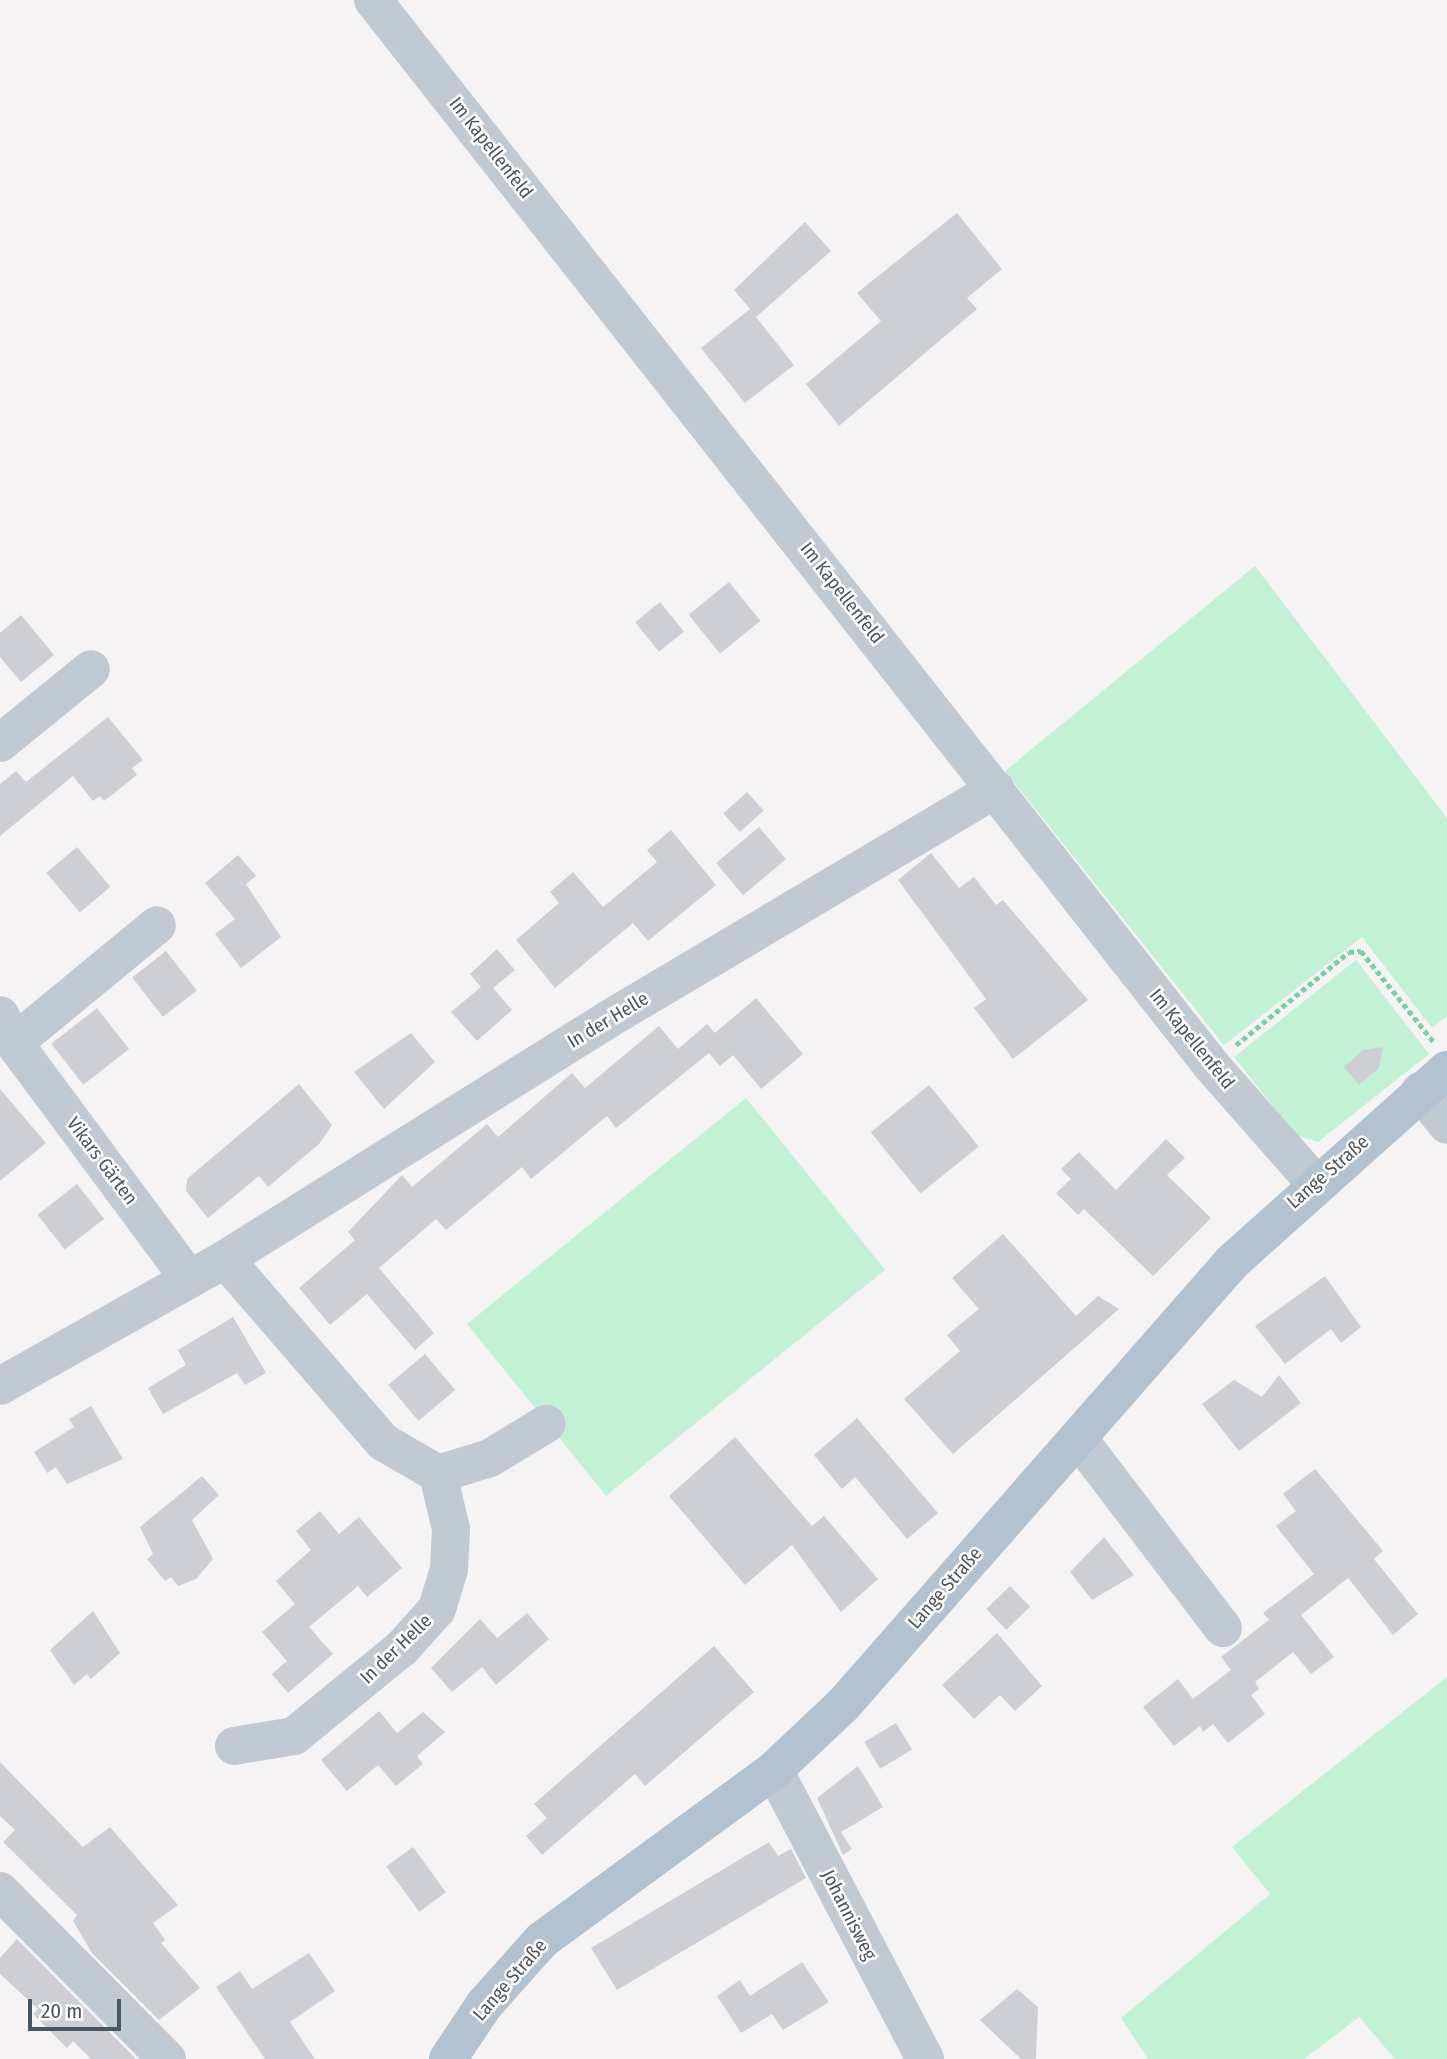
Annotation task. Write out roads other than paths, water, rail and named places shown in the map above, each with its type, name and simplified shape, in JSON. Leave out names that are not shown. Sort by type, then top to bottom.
[{"type":"main road","name":"Lange Straße","points":[[448,2059],[484,2005],[542,1940],[774,1770],[844,1704],[1232,1262],[1436,1070]]},
{"type":"street","name":"Im Kapellenfeld","points":[[373,0],[1211,1065],[1315,1183]]},
{"type":"street","points":[[0,743],[91,669]]},
{"type":"street","name":"In der Helle","points":[[0,1386],[225,1259],[607,1020],[996,789]]},
{"type":"street","name":"Vikars Gärten","points":[[157,925],[7,1029],[189,1279]]},
{"type":"street","points":[[1436,1070],[1447,1125]]},
{"type":"street","points":[[225,1259],[383,1442],[438,1474],[490,1458],[547,1424]]},
{"type":"street","points":[[1078,1438],[1223,1628]]},
{"type":"street","name":"In der Helle","points":[[234,1746],[294,1736],[402,1648],[437,1609],[449,1569],[451,1529],[438,1474]]},
{"type":"street","name":"Johannisweg","points":[[774,1770],[925,2059]]},
{"type":"street","points":[[0,1892],[167,2059]]}]
